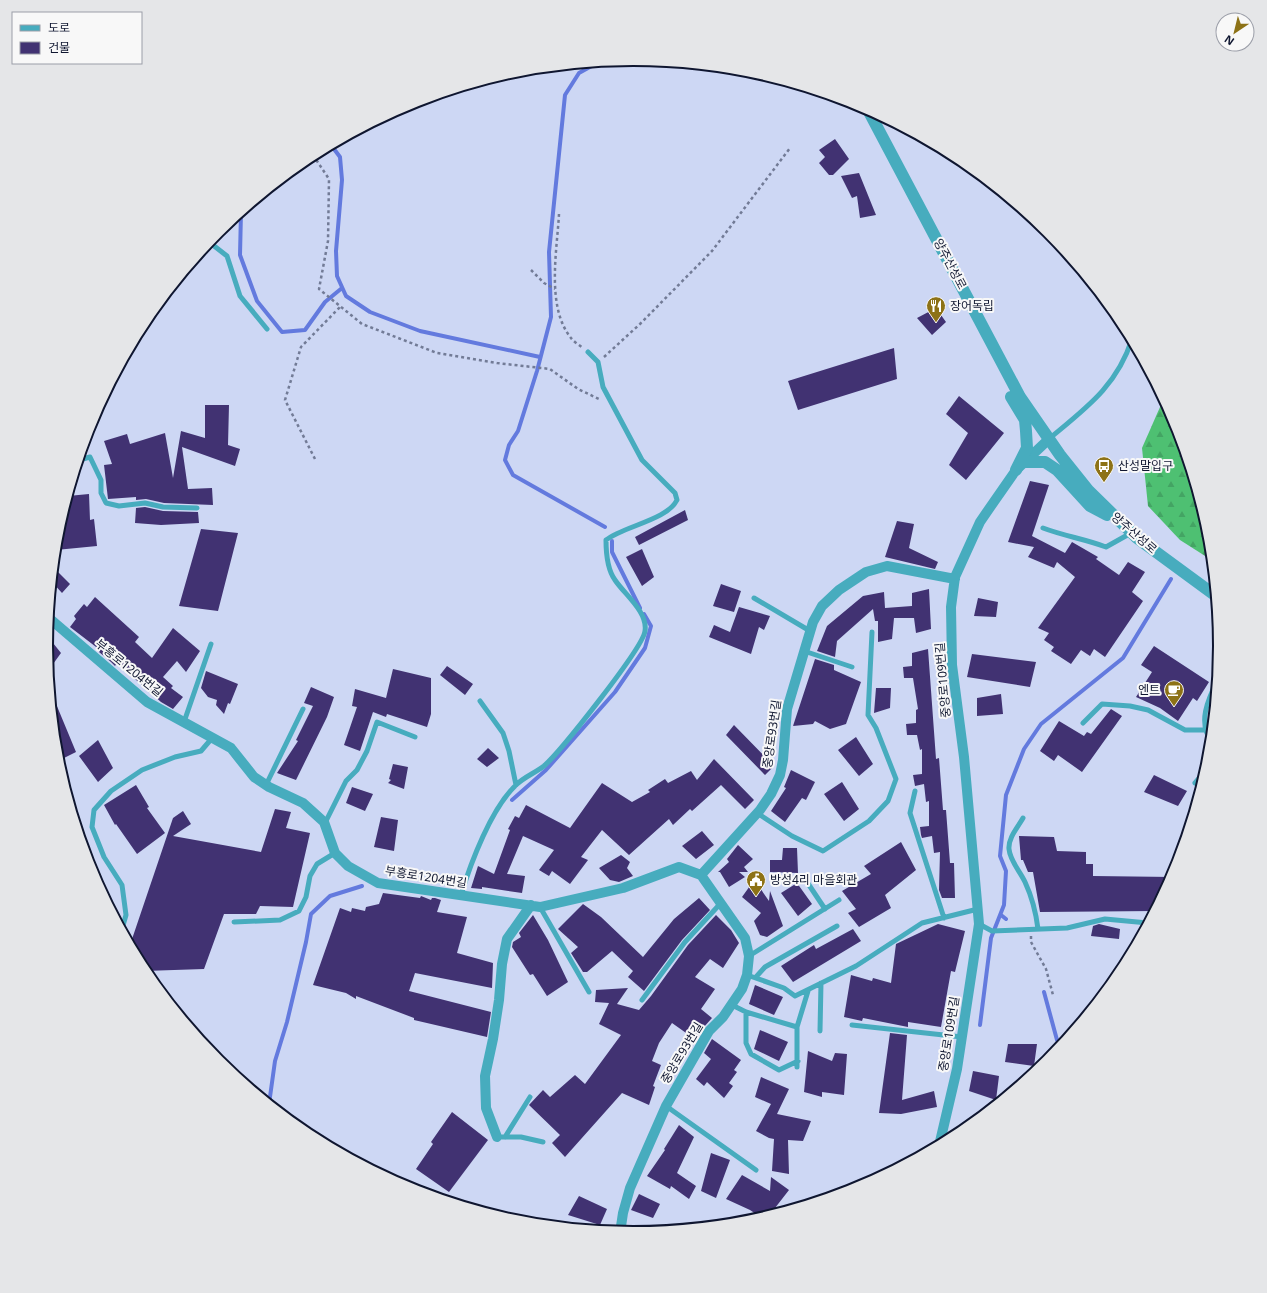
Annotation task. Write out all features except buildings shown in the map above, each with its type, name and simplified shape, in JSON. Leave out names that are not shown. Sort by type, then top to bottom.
[{"type":"street","name":"양주산성로","points":[[871,117],[959,279],[1020,398],[1049,439],[1088,490],[1131,533],[1211,592]]},
{"type":"street","points":[[999,359],[999,367],[1009,393],[1025,420],[1027,448],[1020,466]]},
{"type":"street","name":"중앙로109번길","points":[[941,1139],[957,1068],[979,924],[964,757],[952,665],[951,607],[955,579],[962,559],[980,522],[1020,466],[1049,439]]},
{"type":"street","points":[[1020,466],[1045,462],[1058,470],[1090,506],[1120,522]]},
{"type":"street","name":"중앙로93번길","points":[[621,1227],[630,1188],[666,1106],[709,1031],[732,1005],[752,976],[744,938],[701,875],[757,813],[771,794],[780,775],[783,760],[787,709],[803,651],[813,622],[822,606],[839,590],[866,572],[887,566],[955,579]]},
{"type":"street","name":"부흥로1204번길","points":[[54,622],[147,702],[231,748],[254,777],[266,785],[303,803],[324,824],[335,853],[348,866],[378,883],[536,906],[623,888],[679,867],[701,875]]},
{"type":"street","points":[[501,1137],[486,1108],[485,1076],[494,1039],[502,964],[507,938],[536,906]]},
{"type":"lane","points":[[214,246],[226,256],[240,296],[267,329]]},
{"type":"lane","points":[[1049,439],[1086,409],[1111,382],[1121,367],[1129,346]]},
{"type":"lane","points":[[460,895],[480,841],[502,804],[516,785],[544,766],[584,719],[635,651],[645,631],[644,617],[614,579],[608,562],[606,540],[615,533],[660,515],[674,506],[677,500],[675,493],[642,460],[603,387],[598,362],[588,352]]},
{"type":"lane","points":[[85,458],[90,457],[101,480],[101,493],[106,503],[119,506],[145,503],[163,507],[197,508]]},
{"type":"lane","points":[[1043,528],[1066,536],[1082,538],[1106,547],[1131,533]]},
{"type":"lane","points":[[754,598],[810,631]]},
{"type":"lane","points":[[757,813],[792,836],[824,851],[868,821],[888,801],[896,779],[876,728],[868,715],[872,632]]},
{"type":"lane","points":[[184,722],[211,644]]},
{"type":"lane","points":[[803,651],[852,666]]},
{"type":"lane","points":[[1207,734],[1204,724],[1209,697],[1212,690]]},
{"type":"lane","points":[[480,701],[503,733],[509,751],[516,785]]},
{"type":"lane","points":[[1083,723],[1102,704],[1113,704],[1148,710],[1184,730],[1205,730]]},
{"type":"lane","points":[[266,785],[303,709]]},
{"type":"lane","points":[[324,824],[346,781],[357,770],[367,751],[377,722],[415,737]]},
{"type":"lane","points":[[124,923],[126,915],[122,885],[104,857],[92,827],[94,810],[111,791],[142,770],[175,757],[201,751],[213,737]]},
{"type":"lane","points":[[1195,783],[1198,779]]},
{"type":"lane","points":[[915,791],[910,813],[944,918]]},
{"type":"lane","points":[[1023,818],[1012,836],[1009,848],[1013,861],[1025,882],[1035,908],[1038,929]]},
{"type":"lane","points":[[234,922],[280,920],[299,911],[306,897],[310,876],[317,864],[335,853]]},
{"type":"lane","points":[[805,879],[825,909]]},
{"type":"lane","points":[[749,956],[839,900]]},
{"type":"lane","points":[[642,1000],[685,942],[720,904]]},
{"type":"lane","points":[[536,906],[589,992]]},
{"type":"lane","points":[[752,976],[784,988],[795,996],[808,991],[856,966],[922,923],[978,909]]},
{"type":"lane","points":[[979,924],[992,931],[1067,928],[1105,919],[1144,923]]},
{"type":"lane","points":[[752,976],[764,967],[837,926]]},
{"type":"lane","points":[[820,1032],[821,983]]},
{"type":"lane","points":[[746,1012],[746,1042],[751,1054],[778,1070],[798,1064],[798,1027],[808,991]]},
{"type":"lane","points":[[732,1005],[746,1012],[798,1027]]},
{"type":"lane","points":[[852,1025],[962,1037]]},
{"type":"lane","points":[[501,1137],[530,1097]]},
{"type":"lane","points":[[666,1106],[756,1170]]},
{"type":"lane","points":[[501,1137],[521,1137],[543,1142]]},
{"type":"path","points":[[598,362],[640,324],[712,251],[790,148]]},
{"type":"path","points":[[317,160],[329,179],[328,240],[319,289],[340,307],[362,324],[437,353],[550,369],[578,389],[612,405]]},
{"type":"path","points":[[559,214],[555,295],[560,319],[571,338],[588,352]]},
{"type":"path","points":[[531,270],[544,283],[555,289]]},
{"type":"path","points":[[315,459],[285,400],[301,347],[340,307]]},
{"type":"path","points":[[1031,930],[1032,942],[1046,969],[1053,995]]},
{"type":"green space","points":[[1161,405],[1170,424],[1194,496],[1203,533],[1207,557],[1180,540],[1148,506],[1142,448]]},
{"type":"waterway","points":[[588,68],[579,73],[565,95],[549,252],[551,317],[537,371],[518,431],[509,445],[505,460],[513,475],[605,527]]},
{"type":"waterway","points":[[334,149],[340,157],[342,180],[336,251],[337,276],[346,296],[370,312],[420,331],[540,357]]},
{"type":"waterway","points":[[241,219],[240,255],[257,301],[282,332],[305,330],[325,302],[342,288]]},
{"type":"waterway","points":[[612,541],[612,552],[640,608]]},
{"type":"waterway","points":[[980,1025],[991,938],[1004,905],[1006,871],[1000,856],[1006,795],[1024,749],[1041,724],[1123,658],[1171,579]]},
{"type":"waterway","points":[[512,800],[546,770],[615,692],[645,648],[651,626],[644,614]]},
{"type":"waterway","points":[[270,1099],[275,1061],[287,1022],[311,914],[330,896],[362,886]]},
{"type":"waterway","points":[[1001,915],[1006,919]]},
{"type":"waterway","points":[[1044,992],[1058,1042]]},
{"type":"place","name":"장어독립","points":[[936,323]]},
{"type":"place","name":"산성말입구","points":[[1104,483]]},
{"type":"place","name":"엔트","points":[[1174,707]]},
{"type":"place","name":"방성4리 마을회관","points":[[756,897]]}]
